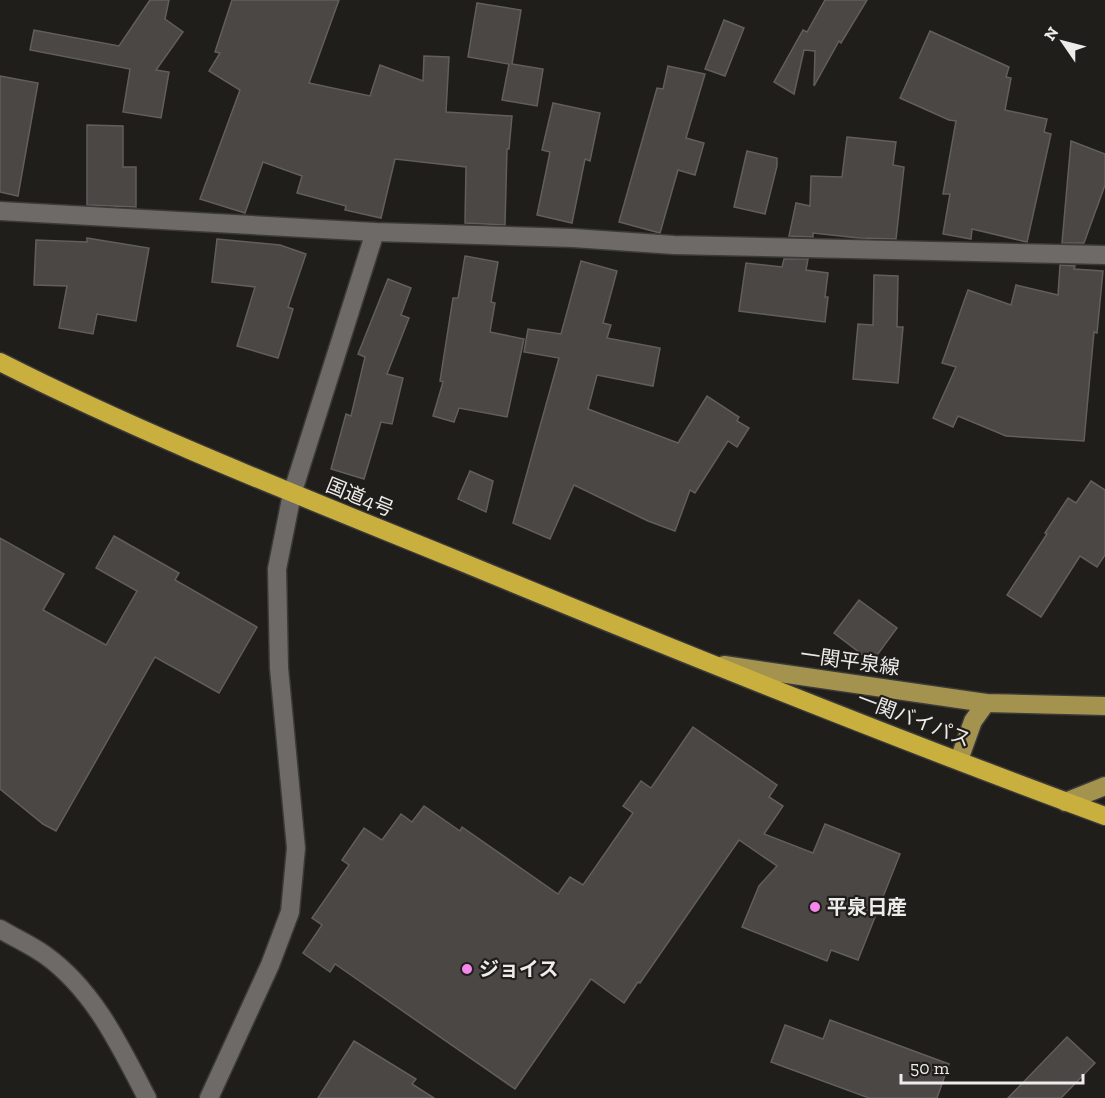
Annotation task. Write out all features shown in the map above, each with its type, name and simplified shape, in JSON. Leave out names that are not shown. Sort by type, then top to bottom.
[{"type":"highway","name":"国道4号","points":[[0,362],[66,396],[292,494],[707,663]]},
{"type":"highway","name":"一関バイパス","points":[[707,663],[1105,816]]},
{"type":"main road","name":"一関平泉線","points":[[707,663],[986,704],[1105,706]]},
{"type":"main road","points":[[959,760],[973,721],[986,704]]},
{"type":"main road","points":[[1065,801],[1105,786]]},
{"type":"street","points":[[0,211],[375,232],[573,238],[674,245],[1105,255]]},
{"type":"street","points":[[209,1098],[270,966],[290,912],[296,848],[279,668],[277,569],[292,494],[375,232]]},
{"type":"street","points":[[0,929],[45,955],[84,991],[115,1035],[147,1098]]},
{"type":"building","points":[[150,0],[169,0],[165,19],[183,32],[156,70],[169,72],[161,118],[123,112],[130,69],[30,50],[34,30],[119,46]]},
{"type":"building","points":[[232,0],[339,0],[309,83],[370,96],[380,65],[423,81],[424,56],[449,57],[446,112],[512,116],[509,149],[507,149],[505,225],[465,223],[466,167],[395,159],[381,218],[345,210],[346,206],[297,193],[302,176],[263,162],[245,213],[200,199],[240,90],[209,71],[220,53],[215,52]]},
{"type":"building","points":[[825,0],[867,0],[841,43],[839,41],[814,86],[815,51],[804,50],[794,94],[774,82],[803,30],[807,32]]},
{"type":"building","points":[[477,3],[521,10],[512,64],[543,69],[537,106],[502,100],[509,64],[468,57]]},
{"type":"building","points":[[724,20],[744,28],[725,76],[705,69]]},
{"type":"building","points":[[930,31],[1009,67],[1006,77],[1011,78],[1005,110],[1047,119],[1044,132],[1051,134],[1027,242],[972,229],[971,239],[943,234],[950,194],[943,194],[956,121],[900,98]]},
{"type":"building","points":[[668,66],[705,74],[686,138],[704,143],[695,175],[678,170],[660,233],[619,222],[657,88],[663,89]]},
{"type":"building","points":[[0,76],[38,83],[18,196],[0,192]]},
{"type":"building","points":[[553,103],[600,113],[590,161],[585,159],[572,223],[537,215],[550,152],[542,150]]},
{"type":"building","points":[[87,125],[123,126],[123,167],[136,167],[136,207],[87,205]]},
{"type":"building","points":[[847,137],[896,142],[893,165],[904,167],[896,239],[813,233],[813,237],[789,236],[796,203],[810,206],[811,176],[842,177]]},
{"type":"building","points":[[1071,141],[1105,154],[1105,185],[1084,243],[1062,243]]},
{"type":"building","points":[[747,151],[777,158],[765,214],[734,207]]},
{"type":"building","points":[[87,238],[149,248],[136,321],[97,314],[93,334],[59,328],[67,286],[34,285],[36,240],[87,242]]},
{"type":"building","points":[[217,239],[280,245],[306,254],[288,307],[293,309],[278,358],[237,346],[255,287],[212,282]]},
{"type":"building","points":[[465,256],[498,262],[491,302],[495,303],[490,332],[524,339],[507,417],[459,408],[454,422],[433,416],[443,382],[440,381],[453,298],[458,298]]},
{"type":"building","points":[[784,259],[808,259],[806,270],[828,273],[825,322],[739,311],[746,263],[782,267]]},
{"type":"building","points":[[581,261],[617,271],[603,323],[611,325],[607,338],[660,348],[653,386],[597,375],[588,409],[678,443],[707,396],[739,417],[737,421],[749,428],[737,447],[728,441],[695,493],[690,490],[675,531],[648,521],[574,485],[550,539],[513,523],[559,358],[524,352],[528,329],[561,334]]},
{"type":"building","points":[[1060,265],[1075,266],[1074,269],[1103,271],[1097,333],[1094,332],[1084,441],[1006,436],[958,416],[953,427],[933,418],[956,367],[942,363],[968,290],[1011,305],[1016,285],[1058,295]]},
{"type":"building","points":[[874,275],[898,276],[897,327],[903,327],[898,383],[853,379],[858,324],[873,325]]},
{"type":"building","points":[[388,279],[411,288],[401,315],[409,318],[387,374],[403,378],[392,424],[381,422],[364,479],[331,469],[346,414],[351,416],[365,357],[358,354]]},
{"type":"building","points":[[470,471],[493,481],[486,512],[458,499]]},
{"type":"building","points":[[1091,481],[1105,490],[1105,555],[1097,567],[1080,556],[1041,617],[1007,595],[1068,498],[1076,503]]},
{"type":"building","points":[[114,536],[179,573],[175,580],[257,627],[219,693],[155,657],[56,831],[43,824],[0,789],[0,538],[64,574],[43,610],[106,645],[137,591],[96,568]]},
{"type":"building","points":[[859,600],[897,628],[872,662],[834,633]]},
{"type":"building","points":[[693,727],[777,785],[769,797],[783,806],[764,834],[813,853],[825,824],[900,854],[858,960],[831,950],[827,961],[742,927],[759,886],[777,866],[739,840],[624,1003],[591,979],[515,1089],[335,964],[330,972],[303,953],[322,925],[312,918],[349,865],[342,860],[364,828],[382,840],[401,814],[412,822],[424,806],[460,831],[462,827],[558,894],[570,877],[583,885],[633,813],[623,806],[641,781],[651,788]]},
{"type":"building","points":[[830,1020],[949,1064],[937,1098],[869,1098],[771,1062],[785,1025],[823,1039]]},
{"type":"building","points":[[1067,1037],[1095,1063],[1061,1098],[1008,1098]]},
{"type":"building","points":[[354,1041],[416,1079],[412,1084],[434,1098],[318,1098]]},
{"type":"place","name":"平泉日産","points":[[815,907]]},
{"type":"place","name":"ジョイス","points":[[467,969]]}]
